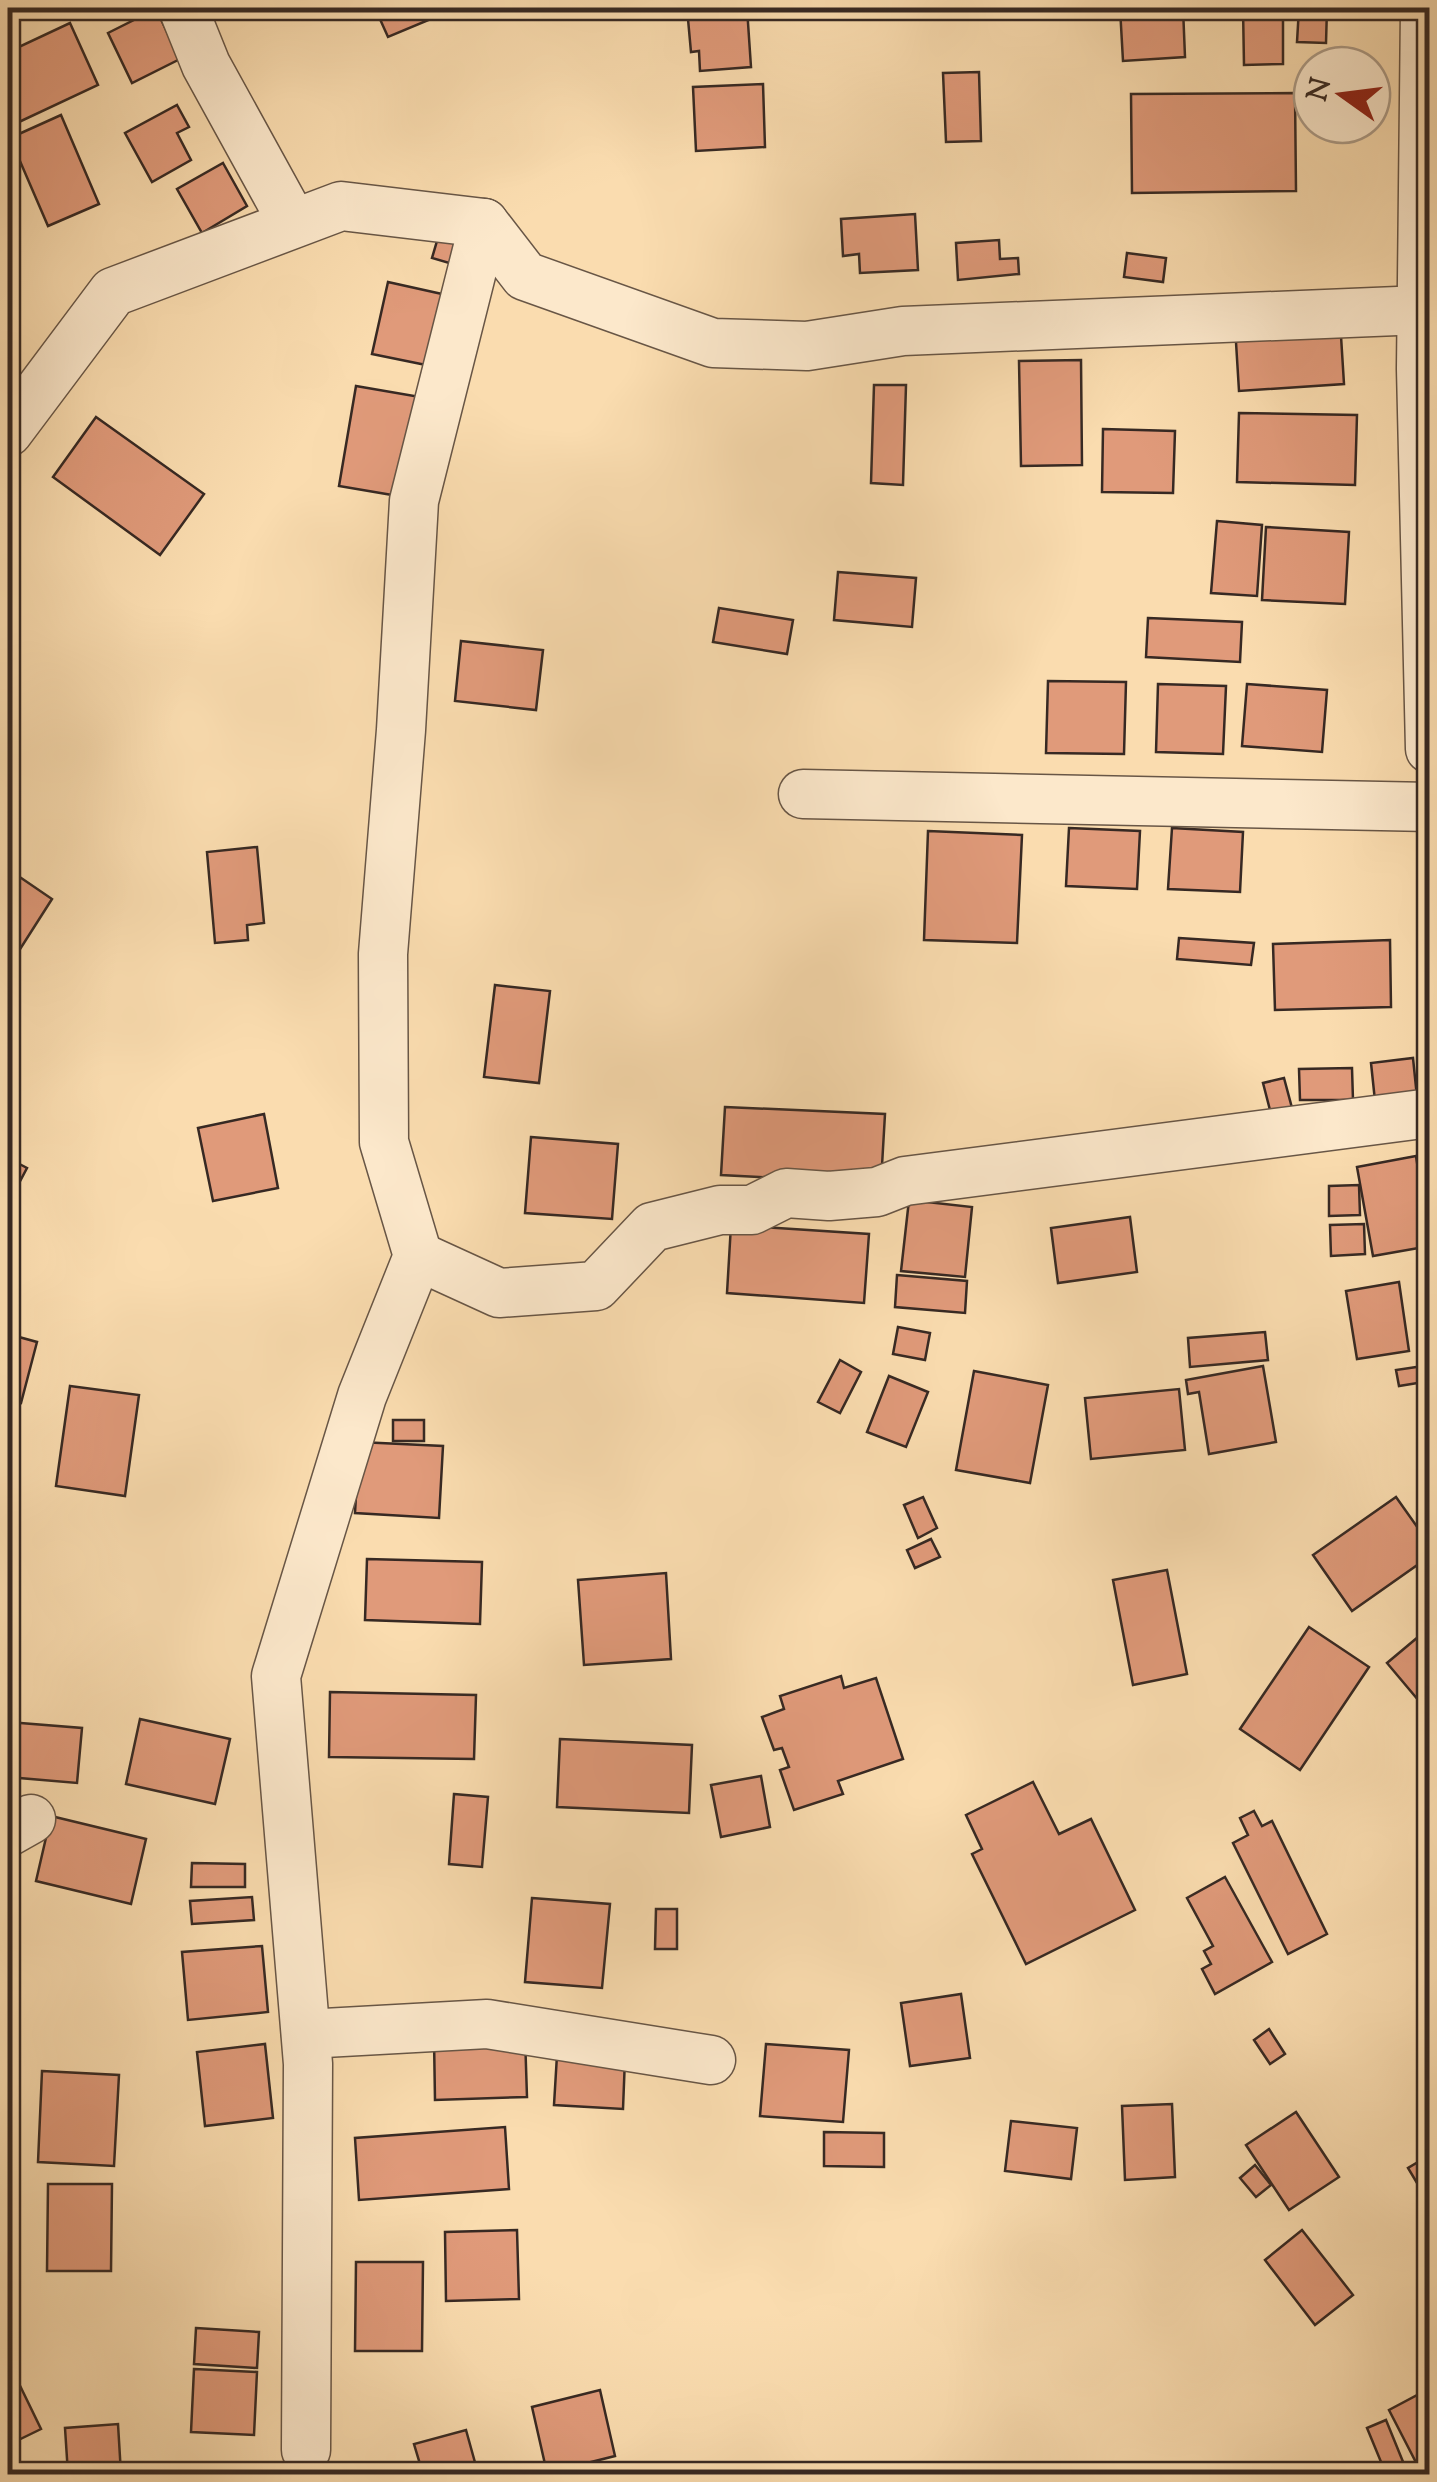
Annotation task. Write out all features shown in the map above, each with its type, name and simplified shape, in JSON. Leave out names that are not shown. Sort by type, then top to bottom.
[{"type":"street","points":[[183,8],[206,65],[293,223]]},
{"type":"street","points":[[1425,8],[1422,310],[1430,750]]},
{"type":"street","points":[[8,432],[113,292],[340,206],[484,223],[525,276],[712,343],[807,346],[902,330],[1422,310]]},
{"type":"street","points":[[306,2450],[306,2034],[276,1676],[362,1396],[418,1256],[384,1142],[383,954],[414,501],[484,223]]},
{"type":"street","points":[[803,794],[1430,808]]},
{"type":"street","points":[[418,1256],[499,1293],[596,1286],[652,1227],[720,1210],[752,1210],[786,1193],[830,1196],[876,1192],[906,1181],[1430,1113]]},
{"type":"street","points":[[306,2034],[487,2024],[711,2060]]},
{"type":"building","points":[[375,8],[449,8],[450,11],[388,37]]},
{"type":"building","points":[[687,8],[747,8],[751,67],[700,71],[699,51],[691,52]]},
{"type":"building","points":[[1120,8],[1183,8],[1185,57],[1123,61]]},
{"type":"building","points":[[1243,8],[1283,8],[1283,64],[1244,65]]},
{"type":"building","points":[[1299,8],[1327,8],[1326,43],[1297,42]]},
{"type":"building","points":[[156,9],[180,59],[132,83],[108,33]]},
{"type":"building","points":[[70,23],[98,85],[19,122],[8,97],[8,52]]},
{"type":"building","points":[[979,72],[981,141],[946,142],[943,73]]},
{"type":"building","points":[[763,84],[765,147],[696,151],[693,87]]},
{"type":"building","points":[[1292,93],[1296,191],[1132,193],[1131,94]]},
{"type":"building","points":[[177,105],[189,127],[177,133],[191,160],[152,182],[125,133]]},
{"type":"building","points":[[61,115],[99,204],[48,226],[10,138]]},
{"type":"building","points":[[223,163],[247,206],[202,233],[177,189]]},
{"type":"building","points":[[915,214],[918,270],[860,273],[859,254],[843,256],[841,219]]},
{"type":"building","points":[[442,224],[467,231],[456,265],[432,258]]},
{"type":"building","points":[[999,240],[1000,259],[1018,258],[1019,274],[958,280],[956,243]]},
{"type":"building","points":[[1127,253],[1166,258],[1163,282],[1124,277]]},
{"type":"building","points":[[388,282],[442,294],[426,365],[372,354]]},
{"type":"building","points":[[1340,320],[1344,384],[1239,391],[1235,326]]},
{"type":"building","points":[[1081,360],[1082,465],[1021,466],[1019,361]]},
{"type":"building","points":[[874,385],[906,385],[903,485],[871,483]]},
{"type":"building","points":[[356,386],[420,397],[404,497],[339,486]]},
{"type":"building","points":[[1239,413],[1357,415],[1355,485],[1237,482]]},
{"type":"building","points":[[96,417],[204,494],[160,555],[53,477]]},
{"type":"building","points":[[1103,429],[1175,431],[1173,493],[1102,492]]},
{"type":"building","points":[[1217,521],[1262,525],[1257,596],[1211,593]]},
{"type":"building","points":[[1266,527],[1349,532],[1345,604],[1262,600]]},
{"type":"building","points":[[838,572],[916,578],[912,627],[834,620]]},
{"type":"building","points":[[719,608],[793,620],[787,654],[713,642]]},
{"type":"building","points":[[1148,618],[1242,622],[1240,662],[1146,657]]},
{"type":"building","points":[[461,641],[543,650],[536,710],[455,701]]},
{"type":"building","points":[[1048,681],[1126,682],[1124,754],[1046,753]]},
{"type":"building","points":[[1158,684],[1226,686],[1223,754],[1156,752]]},
{"type":"building","points":[[1247,684],[1327,690],[1322,752],[1242,746]]},
{"type":"building","points":[[1069,828],[1140,831],[1137,889],[1066,886]]},
{"type":"building","points":[[1172,828],[1243,832],[1240,892],[1168,889]]},
{"type":"building","points":[[928,831],[1022,835],[1017,943],[924,940]]},
{"type":"building","points":[[257,847],[264,923],[247,925],[248,940],[215,943],[207,852]]},
{"type":"building","points":[[8,869],[52,899],[8,968]]},
{"type":"building","points":[[1179,938],[1254,943],[1251,965],[1177,959]]},
{"type":"building","points":[[1390,940],[1391,1007],[1275,1010],[1273,944]]},
{"type":"building","points":[[495,985],[550,991],[539,1083],[484,1077]]},
{"type":"building","points":[[1413,1058],[1417,1097],[1375,1101],[1371,1063]]},
{"type":"building","points":[[1352,1068],[1353,1100],[1300,1100],[1299,1069]]},
{"type":"building","points":[[1284,1078],[1292,1108],[1271,1114],[1263,1083]]},
{"type":"building","points":[[725,1107],[885,1114],[881,1183],[721,1175]]},
{"type":"building","points":[[264,1114],[278,1188],[213,1201],[198,1128]]},
{"type":"building","points":[[531,1137],[618,1144],[612,1219],[525,1213]]},
{"type":"building","points":[[1416,1156],[1430,1246],[1373,1256],[1357,1167]]},
{"type":"building","points":[[8,1158],[27,1168],[8,1204]]},
{"type":"building","points":[[1359,1185],[1360,1215],[1329,1216],[1329,1186]]},
{"type":"building","points":[[909,1200],[972,1207],[965,1277],[901,1271]]},
{"type":"building","points":[[1130,1217],[1137,1272],[1058,1283],[1051,1228]]},
{"type":"building","points":[[1364,1224],[1365,1254],[1331,1256],[1330,1225]]},
{"type":"building","points":[[731,1225],[869,1234],[864,1303],[727,1293]]},
{"type":"building","points":[[897,1275],[967,1281],[965,1313],[895,1307]]},
{"type":"building","points":[[1399,1282],[1409,1351],[1357,1359],[1346,1291]]},
{"type":"building","points":[[898,1327],[930,1333],[925,1360],[893,1354]]},
{"type":"building","points":[[1265,1332],[1268,1360],[1190,1367],[1188,1338]]},
{"type":"building","points":[[8,1334],[37,1342],[21,1403],[8,1400]]},
{"type":"building","points":[[840,1360],[861,1372],[840,1413],[818,1402]]},
{"type":"building","points":[[1430,1365],[1430,1381],[1399,1386],[1396,1370]]},
{"type":"building","points":[[1263,1366],[1276,1442],[1209,1454],[1199,1392],[1188,1394],[1186,1380]]},
{"type":"building","points":[[974,1371],[1048,1385],[1030,1483],[956,1470]]},
{"type":"building","points":[[889,1376],[928,1392],[906,1447],[867,1432]]},
{"type":"building","points":[[70,1386],[139,1395],[125,1496],[56,1486]]},
{"type":"building","points":[[1179,1389],[1185,1450],[1091,1459],[1085,1398]]},
{"type":"building","points":[[393,1420],[424,1420],[424,1441],[393,1441]]},
{"type":"building","points":[[359,1442],[443,1446],[439,1518],[355,1513]]},
{"type":"building","points":[[923,1497],[937,1528],[918,1538],[904,1505]]},
{"type":"building","points":[[1396,1497],[1430,1545],[1430,1556],[1352,1611],[1313,1555]]},
{"type":"building","points":[[931,1539],[940,1557],[915,1568],[907,1550]]},
{"type":"building","points":[[367,1559],[482,1562],[480,1624],[365,1620]]},
{"type":"building","points":[[1167,1570],[1187,1674],[1133,1685],[1113,1580]]},
{"type":"building","points":[[666,1573],[671,1659],[584,1665],[578,1580]]},
{"type":"building","points":[[1309,1627],[1369,1667],[1300,1770],[1240,1729]]},
{"type":"building","points":[[1430,1627],[1430,1714],[1387,1663]]},
{"type":"building","points":[[841,1676],[844,1688],[876,1678],[903,1759],[838,1781],[843,1794],[794,1810],[780,1770],[789,1767],[782,1748],[774,1750],[762,1717],[784,1709],[780,1696]]},
{"type":"building","points":[[330,1692],[476,1695],[474,1759],[329,1757]]},
{"type":"building","points":[[140,1719],[230,1739],[215,1804],[126,1784]]},
{"type":"building","points":[[8,1722],[82,1728],[77,1783],[8,1777]]},
{"type":"building","points":[[560,1739],[692,1745],[689,1813],[557,1807]]},
{"type":"building","points":[[761,1776],[770,1827],[721,1837],[711,1785]]},
{"type":"building","points":[[1033,1782],[1059,1834],[1091,1819],[1135,1910],[1026,1964],[972,1854],[982,1849],[966,1815]]},
{"type":"building","points":[[454,1794],[488,1797],[482,1867],[449,1864]]},
{"type":"building","points":[[1254,1811],[1262,1826],[1272,1821],[1327,1934],[1288,1954],[1233,1843],[1248,1835],[1240,1818]]},
{"type":"building","points":[[51,1816],[146,1839],[131,1904],[36,1881]]},
{"type":"building","points":[[192,1863],[245,1864],[245,1887],[191,1887]]},
{"type":"building","points":[[1225,1877],[1272,1962],[1215,1994],[1202,1969],[1211,1964],[1204,1951],[1213,1946],[1187,1898]]},
{"type":"building","points":[[252,1897],[254,1920],[192,1924],[190,1901]]},
{"type":"building","points":[[532,1898],[610,1904],[602,1988],[525,1982]]},
{"type":"building","points":[[656,1909],[677,1909],[677,1949],[655,1949]]},
{"type":"building","points":[[8,1920],[13,1920],[12,1978],[8,1978]]},
{"type":"building","points":[[262,1946],[268,2012],[188,2020],[182,1952]]},
{"type":"building","points":[[961,1994],[970,2058],[910,2066],[901,2003]]},
{"type":"building","points":[[1269,2029],[1285,2054],[1270,2064],[1254,2040]]},
{"type":"building","points":[[525,2036],[527,2097],[435,2100],[434,2039]]},
{"type":"building","points":[[265,2044],[273,2118],[205,2126],[197,2052]]},
{"type":"building","points":[[766,2044],[849,2050],[843,2122],[760,2116]]},
{"type":"building","points":[[557,2055],[625,2058],[623,2109],[554,2105]]},
{"type":"building","points":[[42,2071],[119,2075],[114,2166],[38,2162]]},
{"type":"building","points":[[1172,2104],[1175,2177],[1125,2180],[1122,2106]]},
{"type":"building","points":[[1296,2112],[1339,2177],[1289,2210],[1246,2145]]},
{"type":"building","points":[[1011,2121],[1077,2128],[1071,2179],[1005,2171]]},
{"type":"building","points":[[505,2127],[509,2189],[359,2200],[355,2138]]},
{"type":"building","points":[[824,2132],[884,2133],[884,2167],[824,2166]]},
{"type":"building","points":[[1430,2155],[1430,2189],[1423,2193],[1408,2168]]},
{"type":"building","points":[[1255,2165],[1271,2185],[1256,2197],[1240,2178]]},
{"type":"building","points":[[48,2184],[112,2184],[111,2271],[47,2271]]},
{"type":"building","points":[[517,2230],[519,2299],[446,2301],[445,2232]]},
{"type":"building","points":[[1302,2230],[1353,2295],[1315,2325],[1265,2260]]},
{"type":"building","points":[[356,2262],[423,2262],[422,2351],[355,2351]]},
{"type":"building","points":[[196,2328],[259,2332],[257,2368],[194,2364]]},
{"type":"building","points":[[8,2361],[41,2429],[8,2445]]},
{"type":"building","points":[[194,2369],[257,2372],[254,2435],[191,2432]]},
{"type":"building","points":[[600,2390],[615,2456],[547,2473],[532,2407]]},
{"type":"building","points":[[1423,2392],[1430,2404],[1430,2474],[1422,2474],[1389,2410]]},
{"type":"building","points":[[1386,2420],[1408,2474],[1386,2474],[1367,2428]]},
{"type":"building","points":[[118,2424],[121,2474],[68,2474],[65,2428]]},
{"type":"building","points":[[466,2430],[476,2466],[444,2474],[423,2474],[414,2444]]}]
